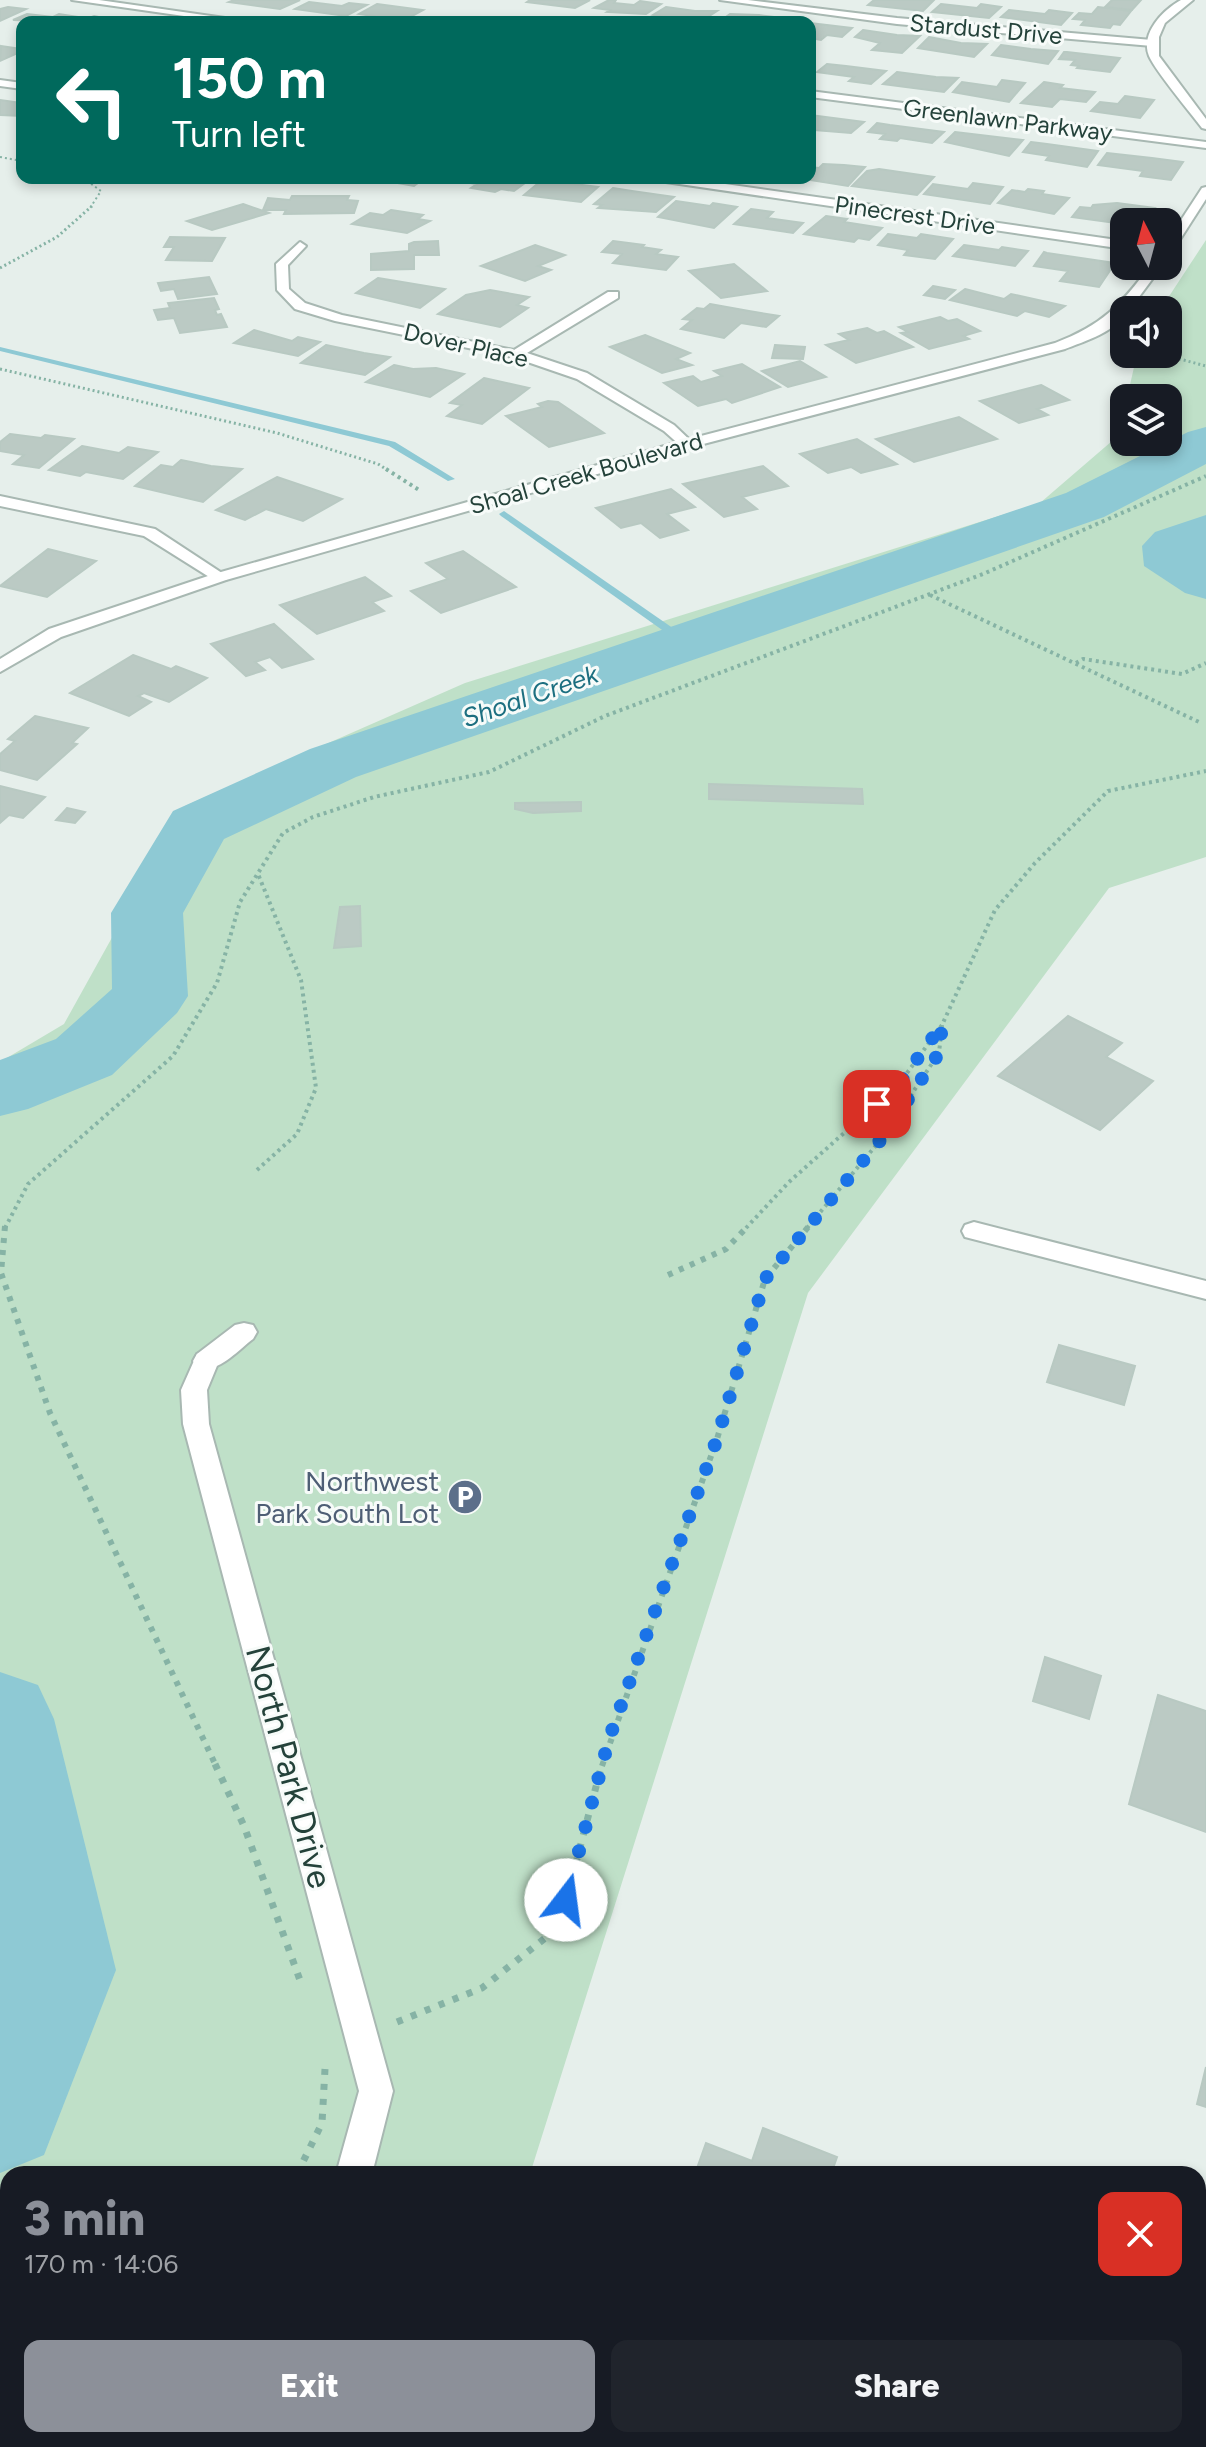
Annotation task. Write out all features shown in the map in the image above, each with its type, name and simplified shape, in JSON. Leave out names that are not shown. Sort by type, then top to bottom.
[{"type":"street","points":[[77,0],[201,16]]},
{"type":"street","name":"Stardust Drive","points":[[725,0],[929,24],[1152,43]]},
{"type":"street","points":[[1188,0],[1165,15],[1156,27],[1152,43],[1154,56],[1162,70],[1192,103],[1206,126]]},
{"type":"street","name":"Greenlawn Parkway","points":[[816,95],[1206,145]]},
{"type":"street","name":"Pinecrest Drive","points":[[701,184],[1110,243]]},
{"type":"street","points":[[1182,227],[1206,190]]},
{"type":"street","name":"Dover Place","points":[[300,246],[282,264],[283,290],[300,306],[340,318],[516,354],[582,376],[669,428],[687,444]]},
{"type":"street","name":"Shoal Creek Boulevard","points":[[0,667],[21,651],[55,633],[220,577],[498,496],[1084,338],[1112,322],[1145,280]]},
{"type":"street","points":[[516,354],[613,295]]},
{"type":"street","points":[[0,501],[149,532],[220,577]]},
{"type":"street","points":[[974,1231],[1206,1290]]},
{"type":"street","name":"North Park Drive","points":[[244,1332],[206,1361],[194,1390],[196,1424],[376,2091],[356,2166]]},
{"type":"path","points":[[0,268],[60,233],[95,206],[101,191],[91,184]]},
{"type":"path","points":[[1182,360],[1206,366]]},
{"type":"path","points":[[0,369],[277,433],[378,464],[426,495]]},
{"type":"path","points":[[304,1991],[244,1826],[50,1413],[1,1273],[5,1225],[28,1184],[173,1056],[217,983],[240,902],[283,833],[313,817],[374,797],[489,772],[605,716],[929,595],[1206,476]]},
{"type":"path","points":[[929,595],[1199,722]]},
{"type":"path","points":[[1075,663],[1083,659],[1182,674],[1206,663]]},
{"type":"path","points":[[668,1275],[726,1249],[789,1182],[899,1084],[942,1025],[995,910],[1035,863],[1108,791],[1206,771]]},
{"type":"path","points":[[257,873],[301,980],[316,1088],[297,1134],[257,1170]]},
{"type":"path","points":[[362,2036],[482,1988],[559,1927],[609,1739],[717,1439],[765,1279],[883,1137],[939,1053],[942,1025]]},
{"type":"path","points":[[301,2166],[322,2123],[325,2066]]},
{"type":"green space","points":[[1206,240],[1206,857],[1109,888],[808,1293],[533,2166],[0,2166],[0,1062],[64,1024],[185,806],[465,683],[1040,503],[1110,443],[1110,456],[1182,456],[1182,384],[1130,384],[1134,368],[1182,368],[1182,296],[1169,296]]},
{"type":"water","points":[[1206,515],[1206,599],[1185,593],[1144,566],[1142,546],[1155,532]]},
{"type":"building","points":[[300,0],[280,9],[229,2]]},
{"type":"building","points":[[590,0],[575,8],[527,2]]},
{"type":"building","points":[[616,0],[614,3],[634,5],[640,1],[661,4],[646,14],[607,12],[610,10],[594,8]]},
{"type":"building","points":[[874,0],[934,0],[923,11],[868,5]]},
{"type":"building","points":[[1112,0],[1141,0],[1132,10],[1105,7]]},
{"type":"building","points":[[309,2],[367,5],[346,16],[295,9]]},
{"type":"building","points":[[377,4],[423,10],[412,16],[359,14]]},
{"type":"building","points":[[941,4],[1001,7],[989,18],[932,12]]},
{"type":"building","points":[[666,7],[717,11],[709,16],[653,15]]},
{"type":"building","points":[[1098,7],[1131,11],[1120,25],[1113,24],[1110,28],[1081,25],[1085,20],[1073,19],[1079,13],[1092,14]]},
{"type":"building","points":[[0,9],[26,9],[0,21]]},
{"type":"building","points":[[1009,10],[1072,13],[1061,25],[1001,17]]},
{"type":"building","points":[[730,14],[767,16],[727,16]]},
{"type":"building","points":[[816,24],[852,28],[842,37],[827,35],[821,40],[816,39]]},
{"type":"building","points":[[863,30],[920,36],[902,53],[872,50],[880,43],[855,37]]},
{"type":"building","points":[[929,37],[987,44],[974,57],[918,48]]},
{"type":"building","points":[[1001,45],[1058,51],[1048,64],[992,55]]},
{"type":"building","points":[[1,46],[16,48],[16,54],[0,61]]},
{"type":"building","points":[[1064,52],[1120,58],[1110,72],[1077,68],[1079,66],[1071,65],[1075,60],[1059,59]]},
{"type":"building","points":[[827,64],[886,71],[871,84],[849,81],[854,77],[817,72]]},
{"type":"building","points":[[897,72],[958,78],[944,92],[883,84]]},
{"type":"building","points":[[1002,80],[1025,83],[1009,102],[953,92],[962,82],[997,87]]},
{"type":"building","points":[[1044,82],[1063,85],[1060,88],[1095,92],[1086,102],[1060,99],[1052,107],[1021,103]]},
{"type":"building","points":[[1125,96],[1154,100],[1140,118],[1091,111],[1100,102],[1118,104]]},
{"type":"building","points":[[0,100],[16,102],[16,116],[0,115]]},
{"type":"building","points":[[816,116],[864,122],[851,133],[816,130]]},
{"type":"building","points":[[877,123],[944,132],[932,143],[900,138],[897,141],[880,139],[885,134],[868,132]]},
{"type":"building","points":[[955,132],[1023,140],[1009,156],[945,142]]},
{"type":"building","points":[[1031,142],[1098,151],[1087,167],[1046,160],[1049,156],[1023,152]]},
{"type":"building","points":[[1107,153],[1183,162],[1171,180],[1140,176],[1143,171],[1098,165]]},
{"type":"building","points":[[823,164],[865,167],[848,186],[816,181],[816,168]]},
{"type":"building","points":[[879,169],[934,177],[917,195],[852,186],[867,171]]},
{"type":"building","points":[[973,183],[1003,187],[990,204],[924,194],[933,184],[968,189]]},
{"type":"building","points":[[477,184],[524,184],[514,191],[471,188]]},
{"type":"building","points":[[537,184],[598,187],[581,202],[524,195]]},
{"type":"building","points":[[613,188],[674,197],[656,212],[598,208],[602,205],[594,204]]},
{"type":"building","points":[[1028,189],[1069,198],[1054,214],[998,203],[1012,190],[1025,192]]},
{"type":"building","points":[[292,196],[349,196],[347,200],[358,201],[354,213],[284,214],[286,210],[263,210],[268,198],[290,200]]},
{"type":"building","points":[[676,201],[737,207],[714,228],[658,217]]},
{"type":"building","points":[[1117,203],[1155,208],[1110,208],[1110,222],[1072,217],[1080,207],[1091,208],[1093,205]]},
{"type":"building","points":[[243,204],[269,213],[212,230],[187,221]]},
{"type":"building","points":[[751,209],[773,212],[767,218],[803,223],[793,233],[734,224]]},
{"type":"building","points":[[391,210],[423,215],[418,219],[430,221],[407,233],[352,224],[370,213],[383,215]]},
{"type":"building","points":[[826,216],[882,228],[869,240],[858,238],[854,242],[804,234]]},
{"type":"building","points":[[888,234],[917,238],[921,234],[953,239],[935,259],[904,255],[908,250],[878,245]]},
{"type":"building","points":[[170,237],[225,238],[212,261],[166,260],[174,247],[164,247]]},
{"type":"building","points":[[438,241],[439,255],[414,255],[414,269],[371,270],[371,254],[409,251],[409,244],[414,242]]},
{"type":"building","points":[[613,241],[644,245],[642,247],[661,250],[656,254],[678,257],[666,270],[613,263],[622,254],[602,252]]},
{"type":"building","points":[[535,245],[565,255],[538,266],[551,270],[525,281],[481,266]]},
{"type":"building","points":[[964,245],[1028,251],[1015,266],[953,256]]},
{"type":"building","points":[[1044,252],[1110,262],[1110,270],[1099,287],[1060,281],[1068,271],[1034,266]]},
{"type":"building","points":[[734,264],[767,291],[721,298],[689,271]]},
{"type":"building","points":[[209,277],[217,294],[178,299],[174,289],[161,291],[158,283]]},
{"type":"building","points":[[378,278],[445,289],[420,308],[356,293]]},
{"type":"building","points":[[933,286],[955,290],[945,299],[924,295]]},
{"type":"building","points":[[965,289],[1004,299],[1011,294],[1065,306],[1049,317],[1025,311],[1017,316],[950,300]]},
{"type":"building","points":[[490,290],[529,297],[517,305],[528,308],[500,327],[438,314],[466,295]]},
{"type":"building","points":[[214,298],[219,309],[215,310],[217,315],[221,314],[227,327],[180,333],[174,318],[158,320],[154,310],[170,308],[168,303]]},
{"type":"building","points":[[710,304],[779,316],[766,327],[741,323],[724,338],[681,329],[692,320],[683,319],[697,308],[704,309]]},
{"type":"building","points":[[940,317],[948,321],[957,319],[980,331],[963,336],[969,339],[929,349],[901,333],[908,332],[899,327]]},
{"type":"building","points":[[867,328],[877,333],[884,331],[913,347],[856,363],[826,345],[849,340],[839,334]]},
{"type":"building","points":[[254,330],[292,341],[298,337],[320,342],[298,356],[234,343]]},
{"type":"building","points":[[645,335],[690,353],[676,359],[692,365],[662,373],[610,347]]},
{"type":"building","points":[[326,345],[390,357],[365,375],[301,363]]},
{"type":"building","points":[[775,345],[805,347],[803,359],[772,358]]},
{"type":"building","points":[[800,361],[826,377],[788,387],[762,371]]},
{"type":"building","points":[[742,364],[780,387],[732,403],[726,399],[698,406],[664,383],[693,376],[701,382],[722,376],[714,371]]},
{"type":"building","points":[[394,365],[464,374],[430,397],[366,382]]},
{"type":"building","points":[[484,378],[529,388],[482,424],[447,416],[462,405],[450,403]]},
{"type":"building","points":[[1041,385],[1069,400],[1037,409],[1048,415],[1019,423],[980,401]]},
{"type":"building","points":[[558,402],[604,433],[549,447],[506,416],[542,407],[538,404]]},
{"type":"building","points":[[959,417],[997,439],[914,462],[876,439]]},
{"type":"building","points":[[10,434],[74,439],[39,468],[13,464],[24,455],[0,451],[0,442]]},
{"type":"building","points":[[857,439],[897,464],[861,473],[851,467],[828,473],[800,454]]},
{"type":"building","points":[[82,446],[119,453],[128,447],[158,452],[123,479],[86,472],[80,476],[49,470]]},
{"type":"building","points":[[181,460],[242,469],[203,502],[135,486],[161,465],[173,467]]},
{"type":"building","points":[[763,466],[788,486],[742,497],[757,509],[724,517],[683,484]]},
{"type":"building","points":[[277,477],[342,499],[303,521],[266,509],[245,520],[216,510]]},
{"type":"building","points":[[671,489],[695,507],[667,514],[688,530],[660,538],[641,523],[621,528],[596,508]]},
{"type":"building","points":[[48,549],[96,561],[47,597],[0,586]]},
{"type":"building","points":[[463,551],[516,587],[441,613],[411,591],[448,579],[426,563]]},
{"type":"building","points":[[365,577],[391,596],[372,602],[384,611],[317,634],[280,605]]},
{"type":"building","points":[[274,624],[313,659],[282,668],[270,657],[255,662],[265,670],[246,676],[211,644]]},
{"type":"building","points":[[133,655],[207,678],[169,702],[144,693],[138,696],[151,702],[129,716],[70,693]]},
{"type":"building","points":[[35,716],[88,728],[72,743],[77,744],[37,780],[0,770],[0,754],[15,741],[8,739]]},
{"type":"building","points":[[709,784],[862,789],[863,804],[709,799]]},
{"type":"building","points":[[0,786],[45,797],[23,818],[9,815],[0,823]]},
{"type":"building","points":[[581,802],[581,811],[533,813],[515,809],[515,803]]},
{"type":"building","points":[[67,808],[85,812],[75,823],[56,820]]},
{"type":"building","points":[[360,906],[361,946],[334,948],[340,907]]},
{"type":"building","points":[[1068,1016],[1122,1043],[1106,1057],[1153,1081],[1100,1130],[998,1076]]},
{"type":"building","points":[[1059,1345],[1135,1366],[1124,1405],[1047,1382]]},
{"type":"building","points":[[1045,1657],[1101,1676],[1089,1719],[1033,1701]]},
{"type":"building","points":[[1158,1695],[1206,1711],[1206,1832],[1129,1804]]},
{"type":"building","points":[[1206,2067],[1206,2107],[1197,2104]]},
{"type":"building","points":[[763,2128],[837,2157],[834,2166],[698,2166],[706,2143],[752,2161]]},
{"type":"waterway","points":[[0,349],[392,444],[451,479]]},
{"type":"waterway","name":"Shoal Creek","points":[[0,1090],[84,1057],[150,996],[147,913],[197,826],[333,763],[1085,505],[1206,443]]},
{"type":"waterway","points":[[504,514],[686,642]]},
{"type":"waterway","name":"Shoal Creek","points":[[0,1719],[57,1970],[0,2111]]},
{"type":"place","name":"Northwest Park South Lot","points":[[465,1497]]},
{"type":"route","points":[[566,1900],[609,1739],[717,1439],[765,1279],[883,1137],[939,1053],[942,1025],[899,1084],[877,1104]]}]
